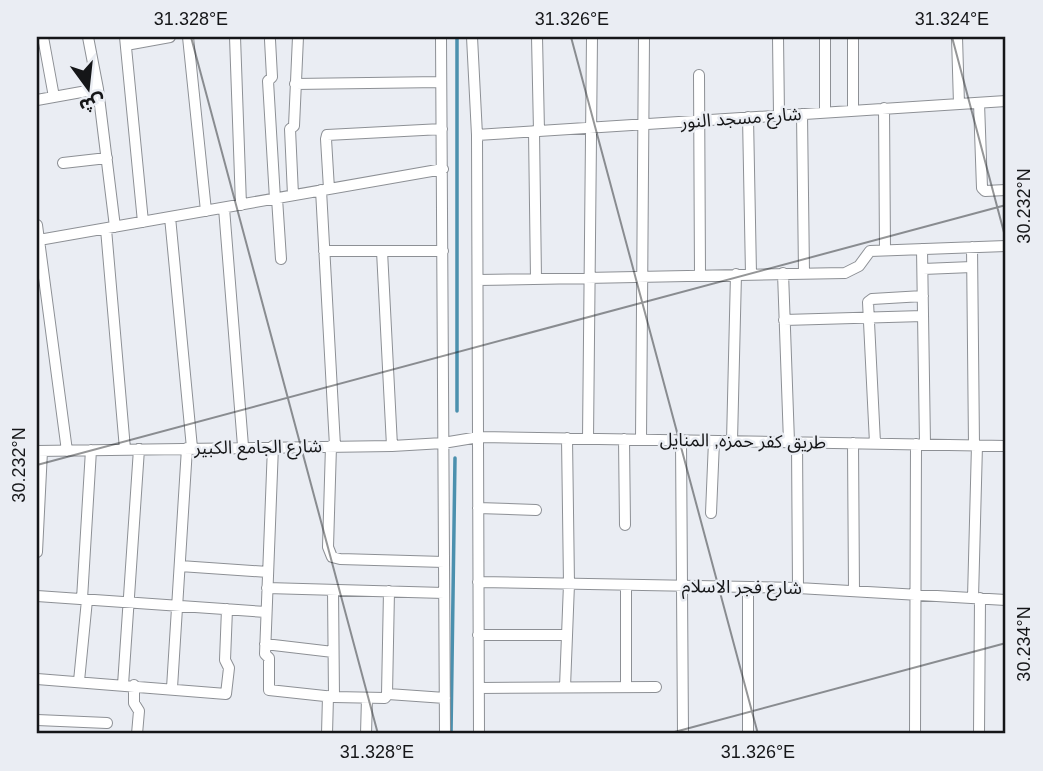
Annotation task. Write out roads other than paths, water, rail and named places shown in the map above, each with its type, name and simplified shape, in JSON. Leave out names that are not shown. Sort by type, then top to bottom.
[{"type":"street","points":[[43,37],[42,63],[54,97]]},
{"type":"street","points":[[88,37],[107,158],[125,449]]},
{"type":"street","points":[[143,222],[125,41],[170,37]]},
{"type":"street","points":[[188,37],[206,211]]},
{"type":"street","points":[[235,37],[241,205]]},
{"type":"street","points":[[293,195],[290,129],[294,126],[298,37]]},
{"type":"street","points":[[440,37],[445,734]]},
{"type":"street","points":[[472,37],[477,135],[479,734]]},
{"type":"street","points":[[536,279],[537,37]]},
{"type":"street","points":[[588,439],[592,37]]},
{"type":"street","points":[[641,440],[644,37]]},
{"type":"street","points":[[778,37],[779,115]]},
{"type":"street","points":[[825,37],[825,112]]},
{"type":"street","points":[[853,37],[853,110]]},
{"type":"street","points":[[957,37],[959,104]]},
{"type":"street","points":[[270,40],[272,77],[268,81],[281,258]]},
{"type":"street","points":[[699,75],[700,275]]},
{"type":"street","points":[[295,84],[441,82]]},
{"type":"street","points":[[37,100],[98,89]]},
{"type":"street","name":"شارع مسجد النور","points":[[477,135],[1006,101]]},
{"type":"street","points":[[979,103],[982,188],[985,191],[1006,190]]},
{"type":"street","points":[[884,108],[885,250]]},
{"type":"street","points":[[802,114],[804,273]]},
{"type":"street","points":[[748,117],[751,274]]},
{"type":"street","points":[[442,129],[329,134],[326,139],[324,251],[333,446],[328,547],[332,557],[340,559],[444,562]]},
{"type":"street","points":[[62,163],[107,158]]},
{"type":"street","points":[[39,240],[443,169]]},
{"type":"street","points":[[224,208],[243,446]]},
{"type":"street","points":[[170,218],[189,448],[172,688]]},
{"type":"street","points":[[37,225],[67,451]]},
{"type":"street","points":[[478,280],[850,272],[859,266],[868,252],[1006,246]]},
{"type":"street","points":[[972,247],[979,734]]},
{"type":"street","points":[[915,734],[922,249]]},
{"type":"street","points":[[324,251],[443,251]]},
{"type":"street","points":[[382,251],[392,446]]},
{"type":"street","points":[[923,269],[972,267]]},
{"type":"street","points":[[783,273],[798,588]]},
{"type":"street","points":[[732,441],[736,274]]},
{"type":"street","points":[[875,443],[868,302],[870,299],[923,296]]},
{"type":"street","points":[[784,320],[923,316]]},
{"type":"street","name":"شارع الجامع الكبير","points":[[39,451],[243,446],[392,446],[443,443],[479,437]]},
{"type":"street","name":"طريق كفر حمزه, المنايل","points":[[479,437],[1006,446]]},
{"type":"street","points":[[565,688],[569,584],[567,438]]},
{"type":"street","points":[[624,439],[625,525]]},
{"type":"street","points":[[681,440],[683,734]]},
{"type":"street","points":[[711,513],[714,441]]},
{"type":"street","points":[[853,443],[854,591]]},
{"type":"street","points":[[273,446],[265,644],[265,654],[269,658],[269,690],[331,697],[386,698],[388,592]]},
{"type":"street","points":[[137,734],[139,710],[129,685],[129,603],[139,449]]},
{"type":"street","points":[[79,681],[91,450]]},
{"type":"street","points":[[37,552],[39,451]]},
{"type":"street","points":[[478,508],[536,510]]},
{"type":"street","points":[[180,566],[268,572]]},
{"type":"street","name":"شارع فجر الاسلام","points":[[478,582],[798,588],[1006,600]]},
{"type":"street","points":[[625,687],[626,585]]},
{"type":"street","points":[[748,587],[748,734]]},
{"type":"street","points":[[267,588],[444,593]]},
{"type":"street","points":[[327,734],[331,697],[334,590]]},
{"type":"street","points":[[37,596],[266,612]]},
{"type":"street","points":[[37,678],[226,694],[229,668],[225,660],[227,609]]},
{"type":"street","points":[[478,635],[567,635]]},
{"type":"street","points":[[265,644],[333,652]]},
{"type":"street","points":[[479,688],[656,687]]},
{"type":"street","points":[[387,694],[445,698]]},
{"type":"street","points":[[366,734],[367,698]]},
{"type":"street","points":[[37,720],[107,723]]},
{"type":"waterway","points":[[457,37],[457,411]]},
{"type":"waterway","points":[[451,734],[455,458]]}]
